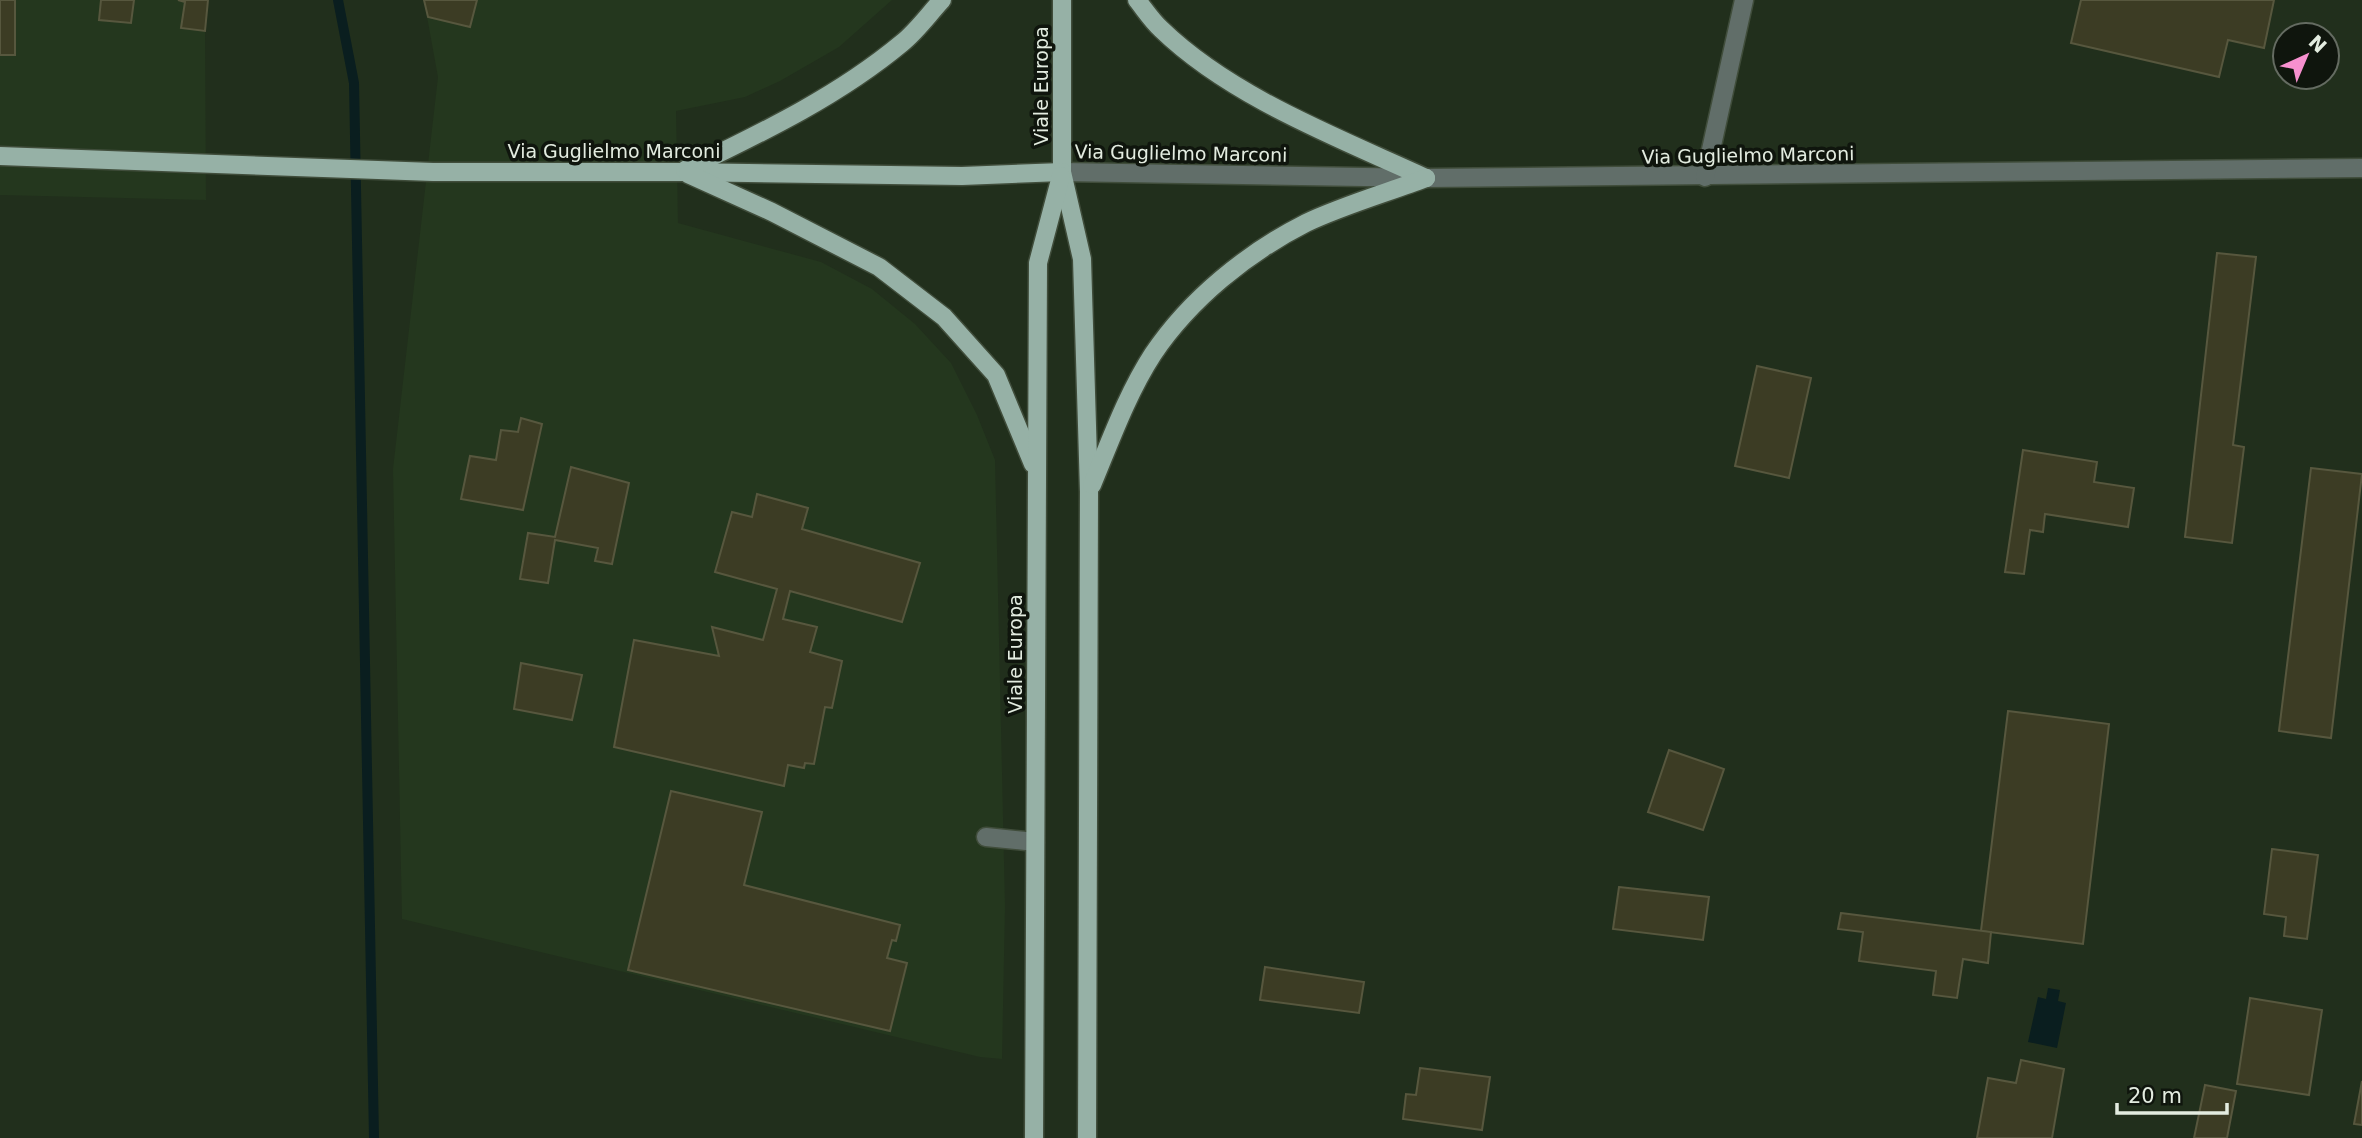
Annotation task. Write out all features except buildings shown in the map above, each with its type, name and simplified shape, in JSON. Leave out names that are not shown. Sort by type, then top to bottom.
[{"type":"main road","points":[[681,172],[768,130],[834,93],[904,42],[942,0]]},
{"type":"main road","name":"Viale Europa","points":[[1062,0],[1062,172],[1082,259],[1089,492],[1087,1138]]},
{"type":"main road","points":[[1138,0],[1159,28],[1200,63],[1280,110],[1426,178]]},
{"type":"main road","name":"Via Guglielmo Marconi","points":[[0,156],[433,172],[962,176],[1062,172]]},
{"type":"main road","points":[[681,172],[772,212],[880,267],[944,317],[996,376],[1036,472]]},
{"type":"main road","name":"Viale Europa","points":[[1034,1138],[1038,262],[1062,172]]},
{"type":"main road","points":[[1089,492],[1123,411],[1153,355],[1193,305],[1255,253],[1307,222],[1426,178]]},
{"type":"street","points":[[1704,177],[1744,0]]},
{"type":"street","name":"Via Guglielmo Marconi","points":[[1062,172],[1426,178],[2362,169]]},
{"type":"street","points":[[986,837],[1035,842]]},
{"type":"shaded area","points":[[0,0],[208,0],[205,31],[206,200],[0,195]]},
{"type":"shaded area","points":[[424,0],[892,0],[839,47],[780,81],[745,97],[676,111],[678,223],[821,262],[872,289],[915,324],[951,363],[977,415],[995,460],[1005,906],[1002,1059],[980,1057],[402,919],[393,469],[438,77]]},
{"type":"water","points":[[2048,988],[2060,990],[2058,1001],[2066,1003],[2057,1048],[2028,1042],[2038,997],[2046,999]]},
{"type":"waterway","points":[[338,0],[354,83],[374,1138]]}]
